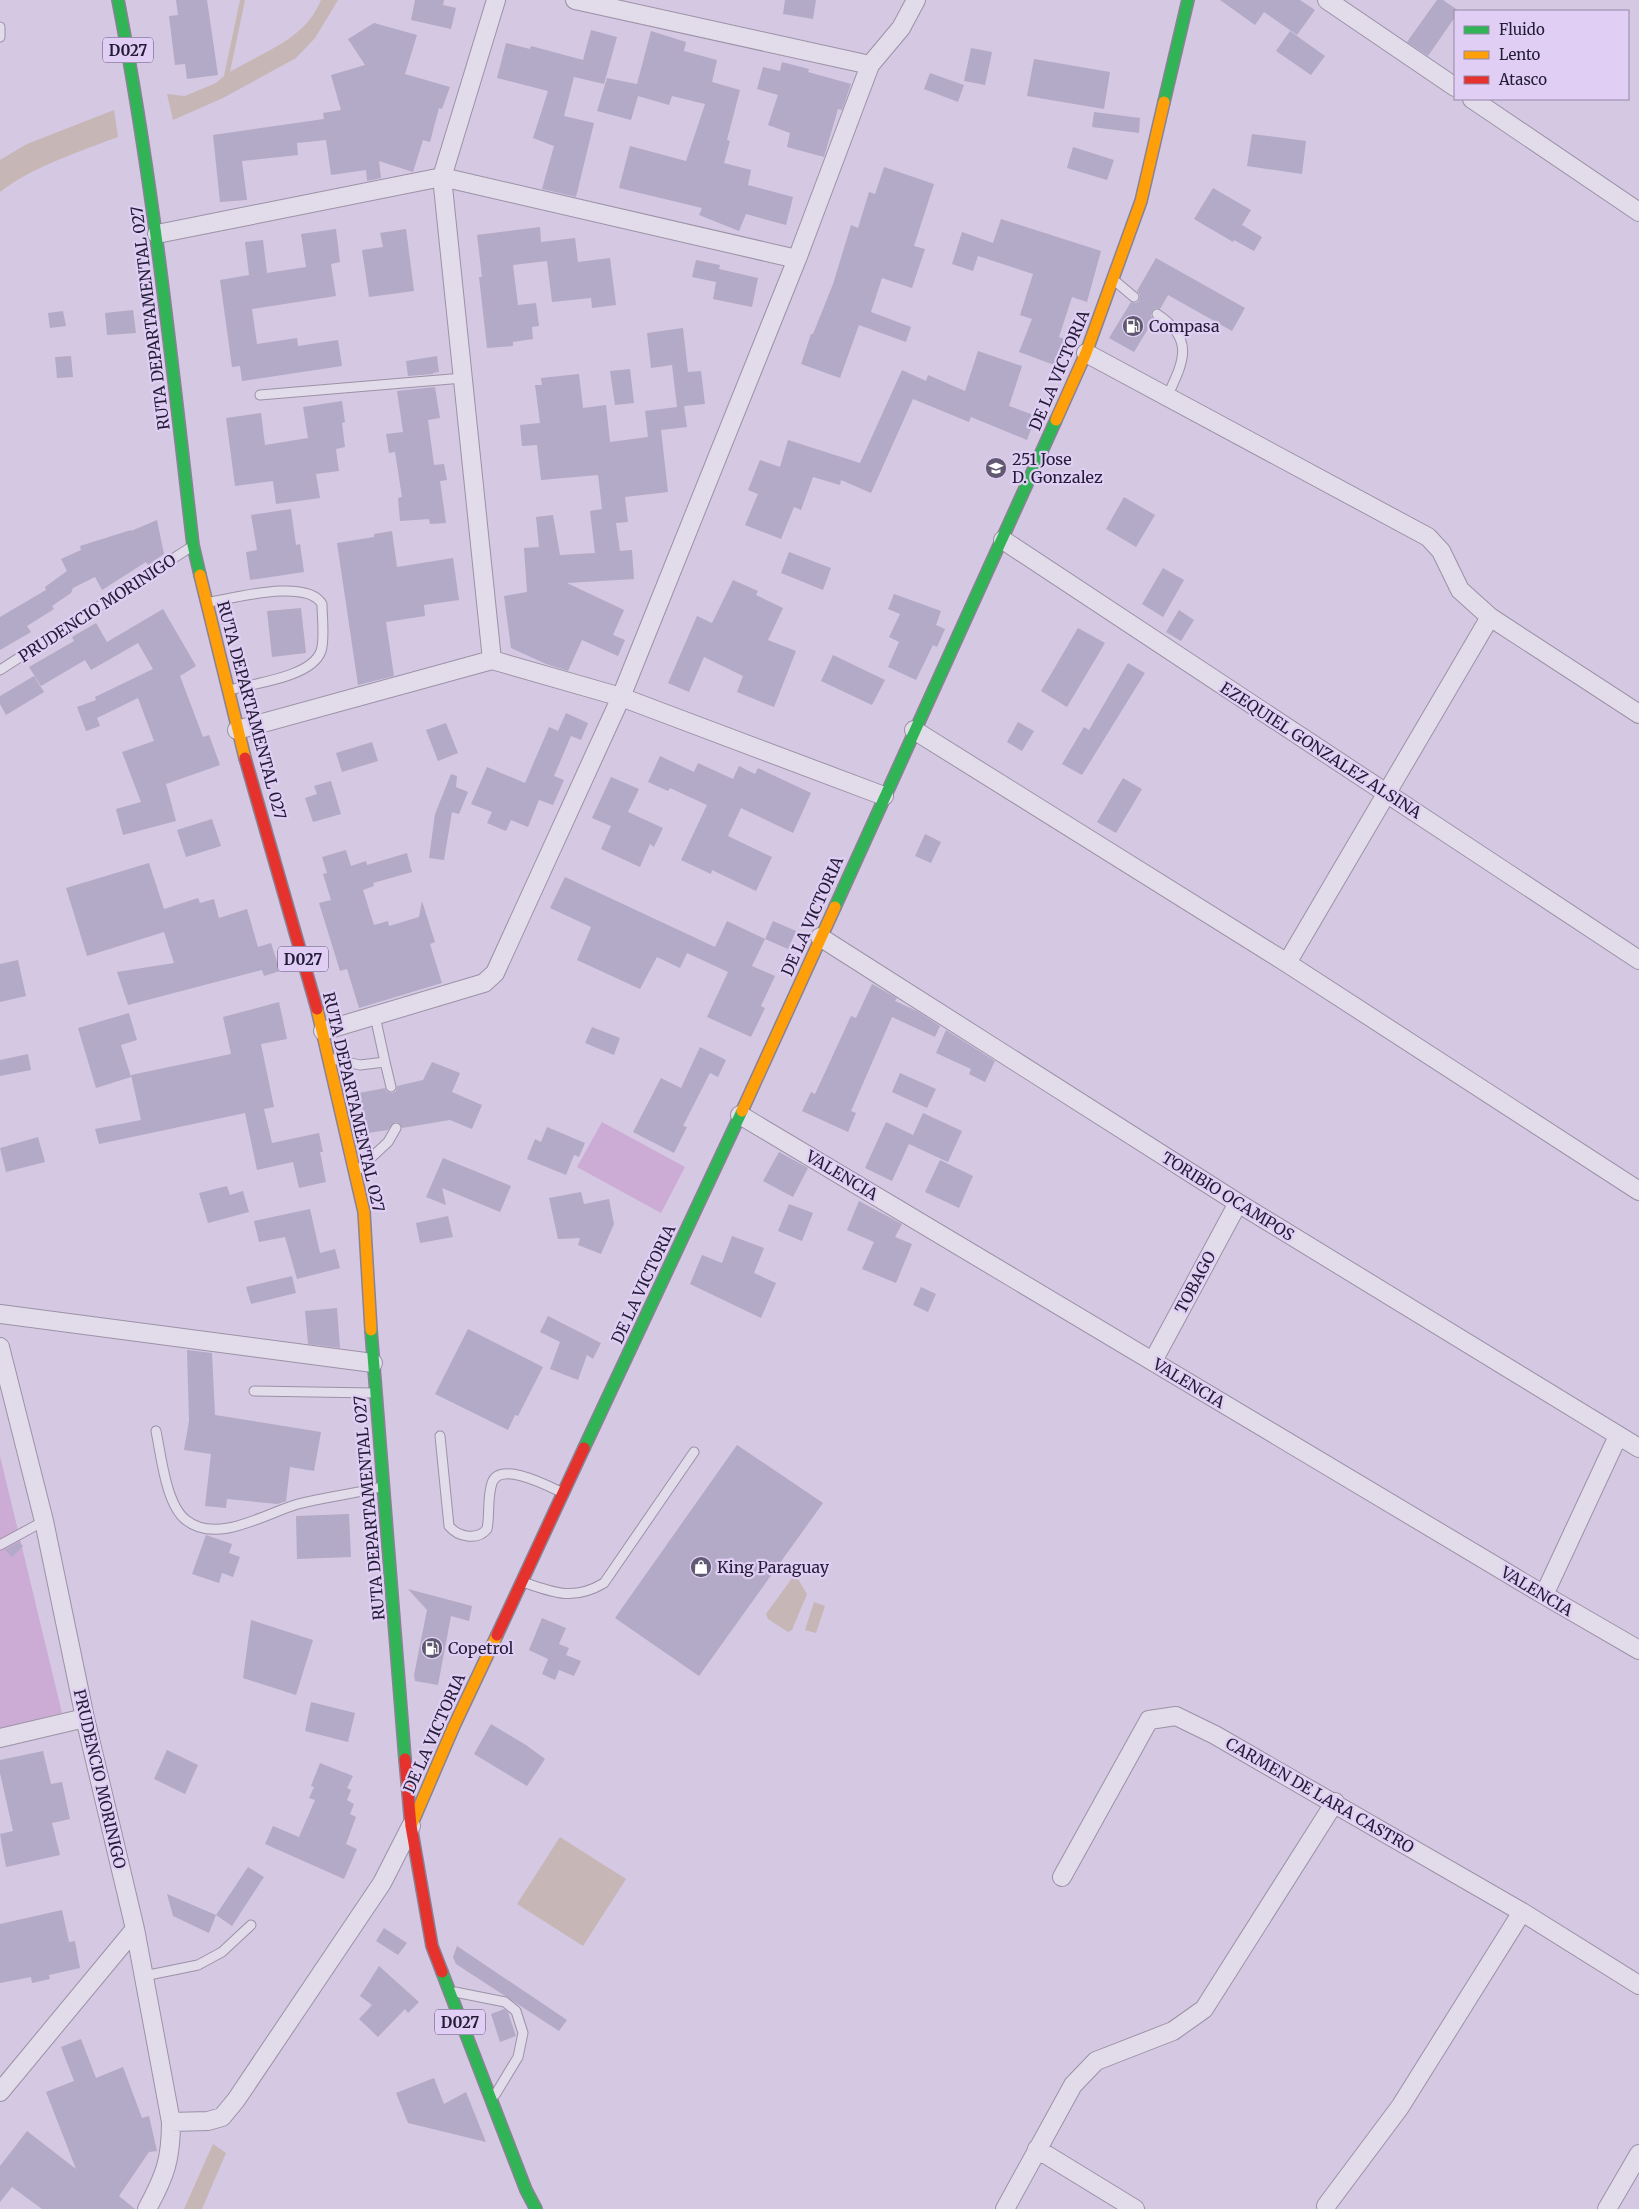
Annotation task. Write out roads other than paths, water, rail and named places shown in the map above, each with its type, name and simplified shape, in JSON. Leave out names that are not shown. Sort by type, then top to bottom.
[{"type":"main road","name":"RUTA DEPARTAMENTAL 027","points":[[118,0],[137,99],[157,234],[193,545],[237,730],[323,1031],[364,1212],[373,1363],[411,1826],[432,1946],[491,2102],[526,2190],[536,2209]]},
{"type":"main road","name":"DE LA VICTORIA","points":[[411,1826],[458,1716],[740,1114],[914,730],[1003,540],[1086,353],[1114,281],[1141,201],[1188,0]]},
{"type":"street","points":[[492,660],[442,178],[496,0]]},
{"type":"street","points":[[575,0],[870,65]]},
{"type":"street","points":[[323,1031],[484,983],[495,973],[621,697],[797,259],[870,65],[901,28],[916,0]]},
{"type":"street","points":[[1327,0],[1454,86]]},
{"type":"street","points":[[1473,100],[1639,212]]},
{"type":"street","points":[[157,234],[442,178],[797,259]]},
{"type":"street","points":[[1086,353],[1428,537],[1441,551],[1460,590],[1490,617],[1639,714]]},
{"type":"street","name":"EZEQUIEL GONZALEZ ALSINA","points":[[1003,540],[1639,960]]},
{"type":"street","points":[[1287,963],[1490,617]]},
{"type":"street","points":[[237,730],[492,660],[621,697],[884,796]]},
{"type":"street","points":[[914,730],[1287,963],[1639,1191]]},
{"type":"street","name":"TORIBIO OCAMPOS","points":[[820,938],[1238,1203],[1639,1448]]},
{"type":"street","name":"VALENCIA","points":[[740,1114],[1639,1650]]},
{"type":"street","name":"TOBAGO","points":[[1153,1361],[1238,1203]]},
{"type":"street","points":[[0,1314],[373,1363]]},
{"type":"street","name":"PRUDENCIO MORINIGO","points":[[0,1347],[44,1522],[85,1718],[135,1929],[171,2122],[171,2148],[163,2180],[147,2209]]},
{"type":"street","points":[[1544,1595],[1618,1436]]},
{"type":"street","name":"CARMEN DE LARA CASTRO","points":[[1062,1877],[1149,1720],[1176,1716],[1215,1735],[1335,1802],[1522,1912],[1639,1985]]},
{"type":"street","points":[[0,1738],[85,1718]]},
{"type":"street","points":[[1005,2209],[1073,2085],[1096,2062],[1173,2031],[1204,2009],[1335,1802]]},
{"type":"street","points":[[171,2122],[208,2121],[222,2117],[241,2092],[382,1883],[411,1826]]},
{"type":"street","points":[[1326,2206],[1400,2107],[1522,1912]]},
{"type":"street","points":[[0,2092],[135,1929]]},
{"type":"street","points":[[1037,2149],[1135,2209]]},
{"type":"street","points":[[1607,2209],[1639,2154]]},
{"type":"lane","points":[[0,27],[0,37]]},
{"type":"lane","points":[[1114,281],[1134,297]]},
{"type":"lane","points":[[1157,314],[1170,323],[1183,344],[1182,365],[1167,397]]},
{"type":"lane","points":[[260,395],[463,378]]},
{"type":"lane","name":"PRUDENCIO MORINIGO","points":[[0,670],[193,545]]},
{"type":"lane","points":[[207,603],[286,590],[308,592],[319,598],[322,604],[322,650],[314,663],[303,670],[228,690]]},
{"type":"lane","points":[[375,1016],[391,1087]]},
{"type":"lane","points":[[329,1058],[360,1064],[385,1062]]},
{"type":"lane","points":[[356,1173],[388,1142],[396,1128]]},
{"type":"lane","points":[[254,1390],[376,1393]]},
{"type":"lane","points":[[156,1431],[166,1480],[175,1505],[184,1520],[199,1528],[238,1526],[298,1504],[383,1487]]},
{"type":"lane","points":[[440,1436],[449,1526],[459,1534],[473,1536],[487,1529],[491,1489],[496,1477],[510,1474],[529,1477],[563,1494]]},
{"type":"lane","points":[[522,1582],[550,1592],[574,1595],[590,1592],[604,1583],[694,1452]]},
{"type":"lane","points":[[0,1545],[44,1522]]},
{"type":"lane","points":[[144,1976],[198,1966],[222,1952],[251,1925]]},
{"type":"lane","points":[[448,1990],[505,2002],[516,2011],[523,2033],[518,2057],[491,2102]]},
{"type":"place","name":"Compasa","points":[[1133,326]]},
{"type":"place","name":"251 Jose D. Gonzalez","points":[[996,468]]},
{"type":"place","name":"King Paraguay","points":[[701,1567]]},
{"type":"place","name":"Copetrol","points":[[432,1648]]}]
